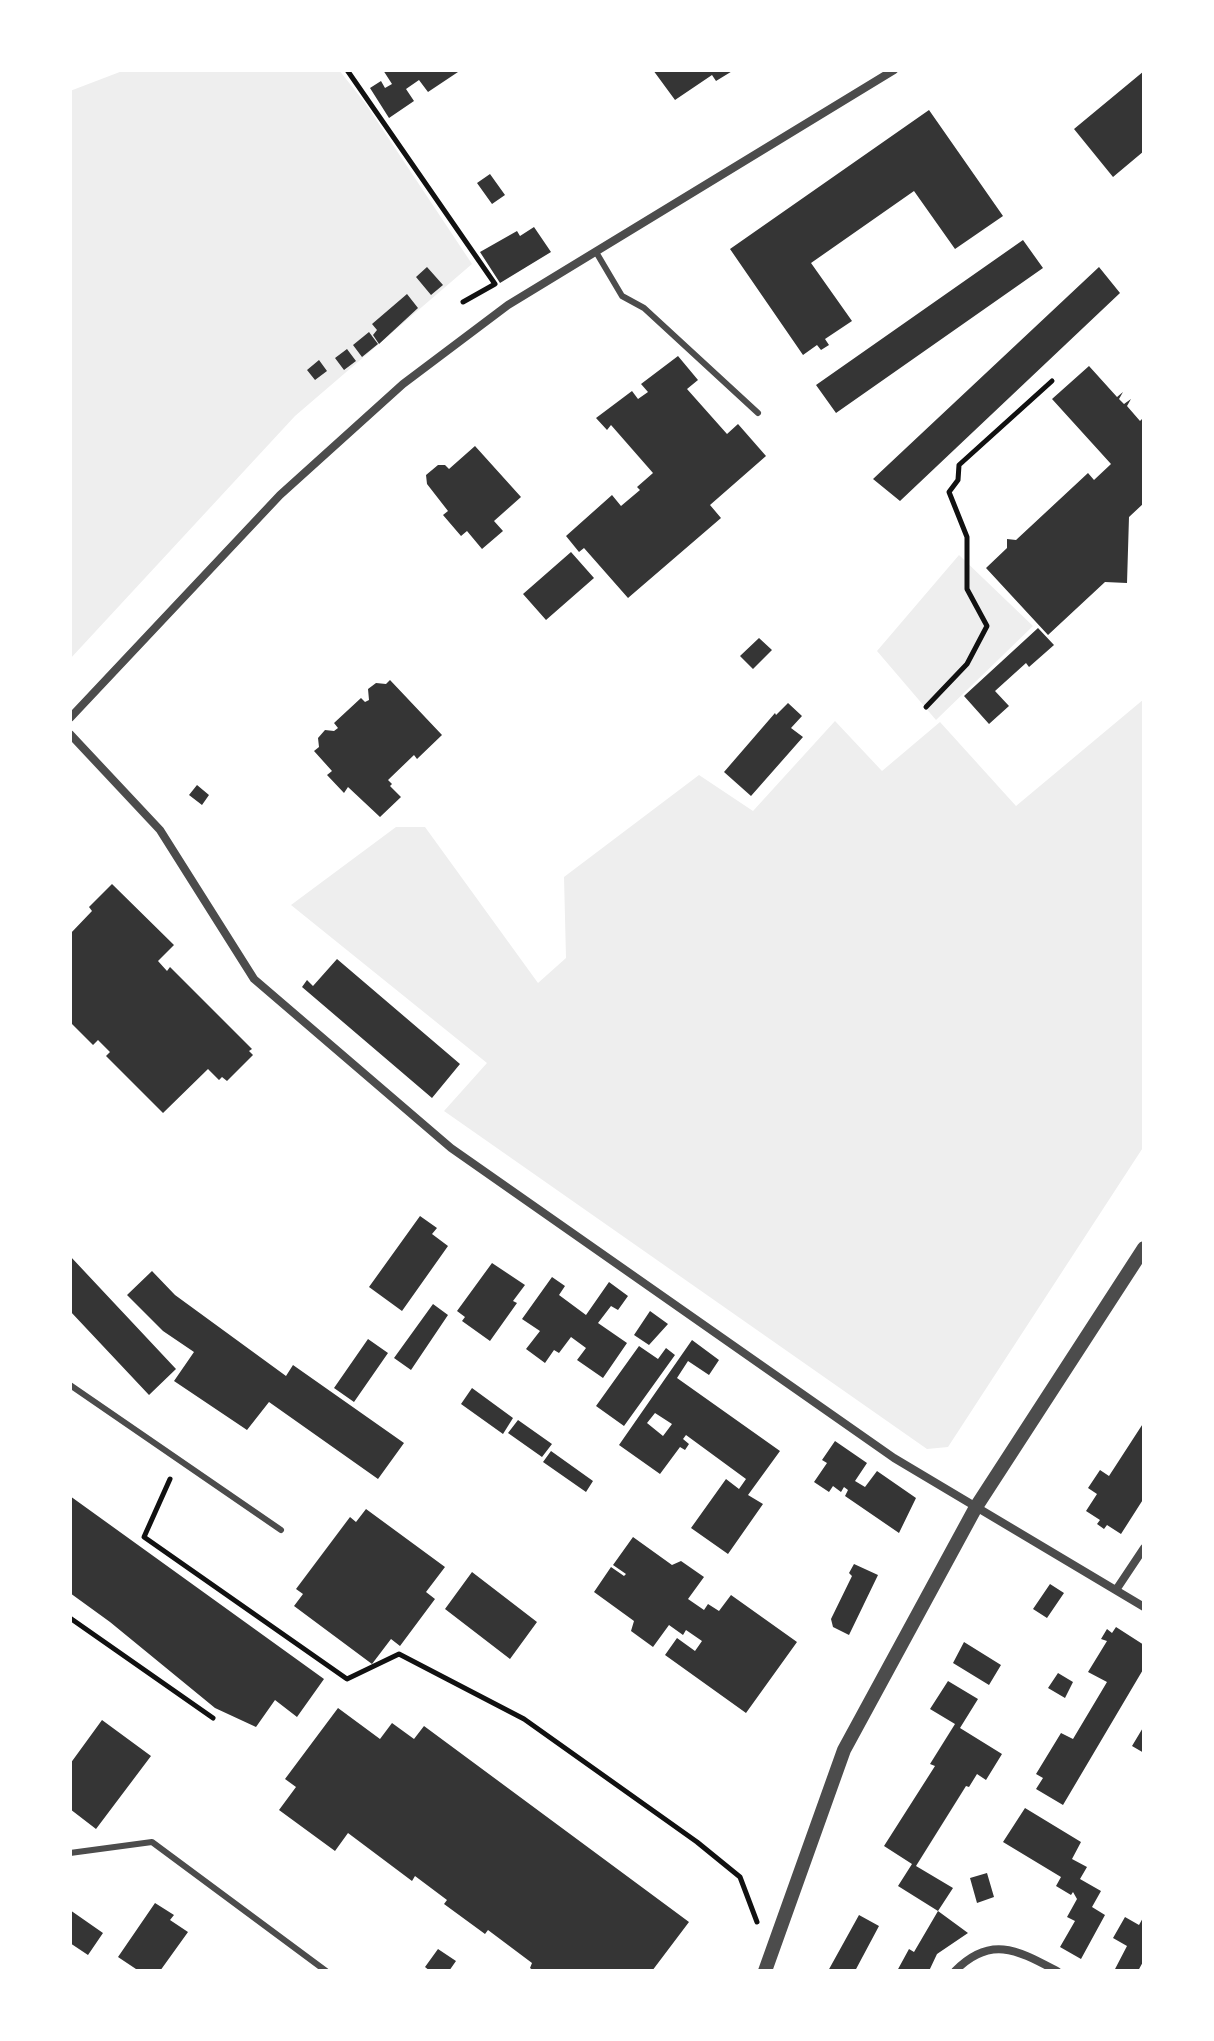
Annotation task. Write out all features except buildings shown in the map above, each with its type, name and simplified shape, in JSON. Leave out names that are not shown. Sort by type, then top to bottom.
[{"type":"street","points":[[70,718],[280,495],[403,384],[508,305],[894,70]]},
{"type":"street","points":[[70,734],[160,830],[254,979],[451,1148],[894,1458],[1144,1607]]},
{"type":"street","points":[[765,1971],[844,1750],[976,1507],[1144,1248]]},
{"type":"street","points":[[1116,1590],[1144,1548]]},
{"type":"street","points":[[955,1971],[964,1962],[991,1950],[1018,1950],[1057,1971]]},
{"type":"lane","points":[[596,252],[622,296],[644,308],[758,413]]},
{"type":"lane","points":[[70,1385],[281,1530]]},
{"type":"lane","points":[[70,1853],[152,1842],[326,1971]]},
{"type":"path","points":[[347,70],[495,284],[463,302]]},
{"type":"path","points":[[926,707],[967,664],[987,626],[967,589],[967,537],[949,492],[958,480],[959,465],[1052,381]]},
{"type":"path","points":[[179,1460],[144,1537],[347,1679],[399,1654],[524,1719],[697,1842],[740,1877],[770,1956]]},
{"type":"path","points":[[70,1618],[213,1718]]},
{"type":"shaded area","points":[[125,70],[339,70],[365,103],[472,264],[295,416],[70,659],[70,91]]},
{"type":"shaded area","points":[[959,555],[1033,626],[936,720],[877,651]]},
{"type":"shaded area","points":[[1144,699],[1144,1146],[948,1447],[927,1449],[444,1111],[487,1063],[291,905],[396,827],[425,827],[538,983],[566,958],[564,877],[699,775],[753,811],[835,721],[882,771],[940,722],[1016,806]]}]
